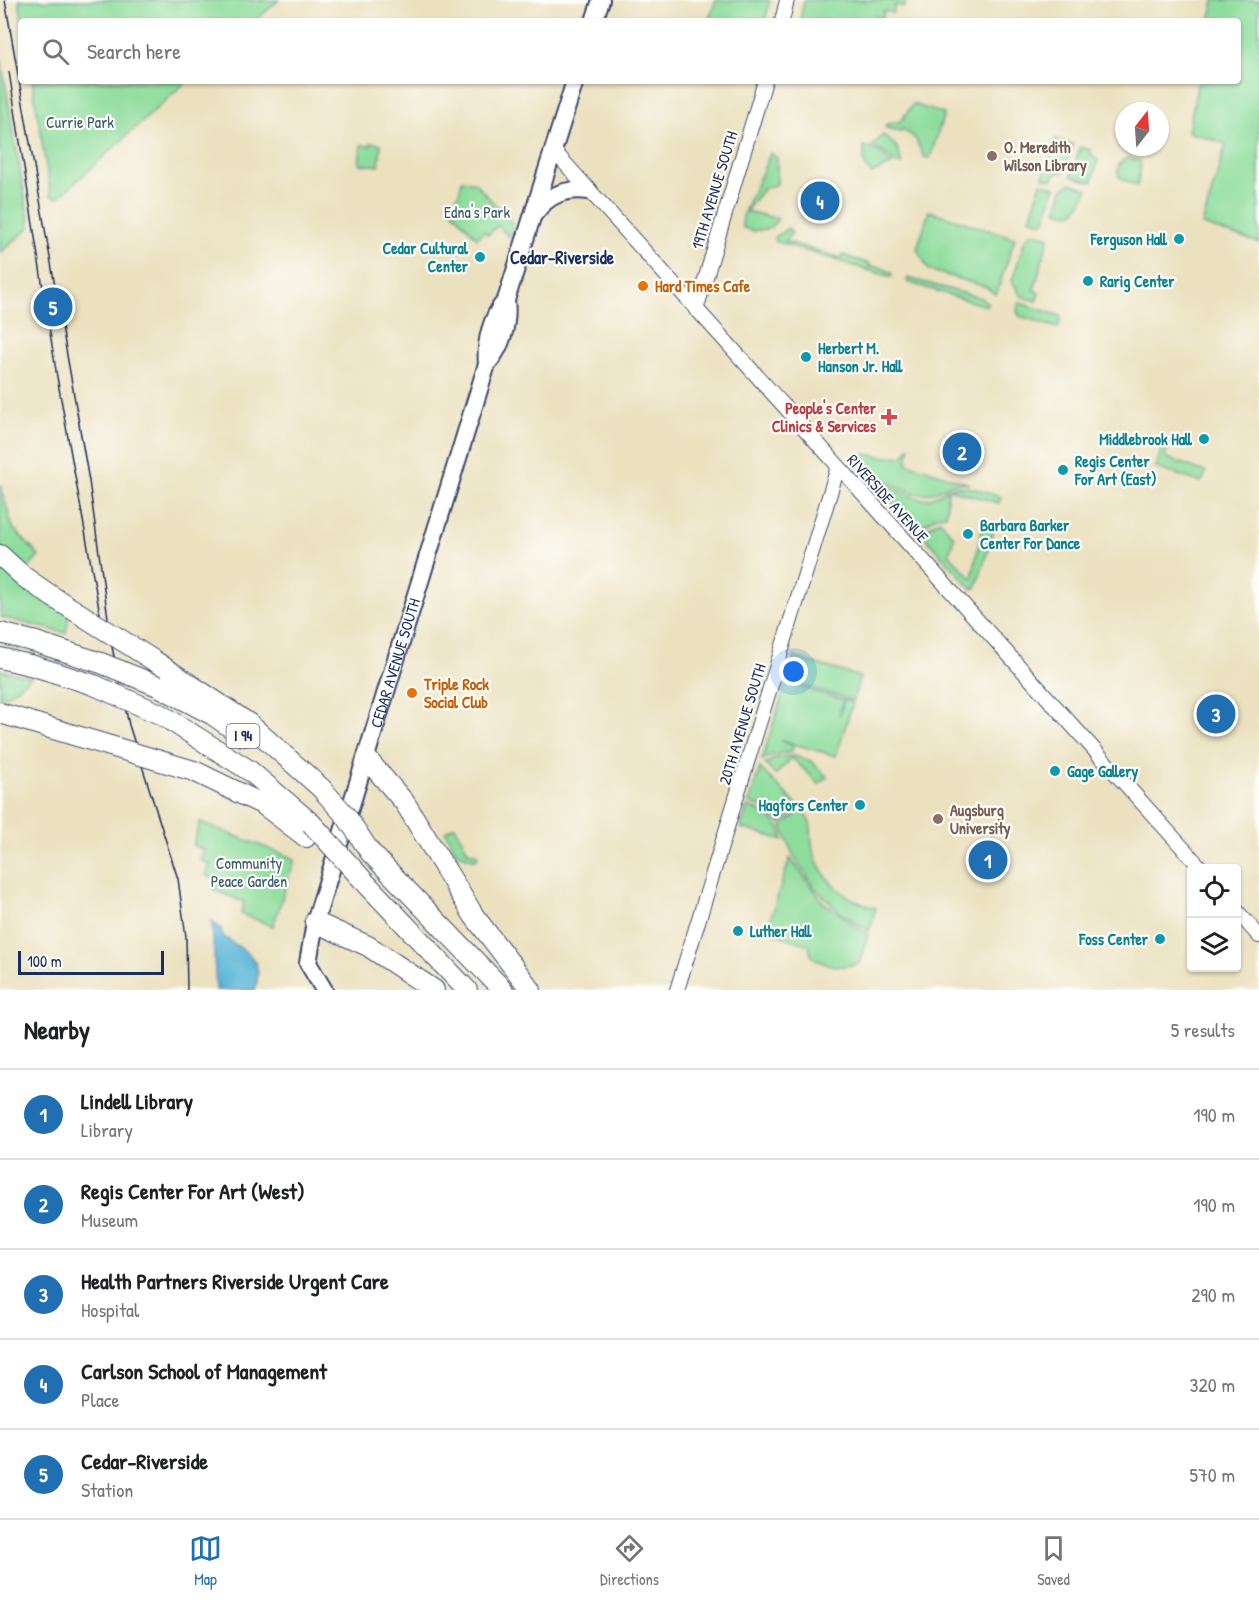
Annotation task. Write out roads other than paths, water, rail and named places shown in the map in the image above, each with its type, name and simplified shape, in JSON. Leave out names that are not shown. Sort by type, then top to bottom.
[{"type":"highway","points":[[0,555],[24,577],[53,597],[248,723],[320,794]]},
{"type":"highway","name":"I 94","points":[[0,633],[101,663],[158,686],[230,726],[320,794],[370,852],[503,990]]},
{"type":"highway","name":"I 94","points":[[0,658],[94,685],[162,715],[238,762],[362,879],[467,990]]},
{"type":"highway","points":[[0,713],[194,771],[309,830]]},
{"type":"highway","points":[[367,759],[405,803],[474,916],[531,990]]},
{"type":"highway","points":[[315,922],[368,946],[434,990]]},
{"type":"main road","points":[[595,18],[601,0]]},
{"type":"main road","name":"CEDAR AVENUE SOUTH","points":[[324,990],[309,963],[315,922],[487,364],[485,349],[496,312],[506,300],[574,84]]},
{"type":"main road","points":[[533,216],[544,200],[552,196],[574,189],[589,191]]},
{"type":"street","points":[[783,18],[787,0]]},
{"type":"street","name":"19TH AVENUE SOUTH","points":[[696,310],[764,84]]},
{"type":"street","name":"RIVERSIDE AVENUE","points":[[553,150],[1197,864]]},
{"type":"street","name":"20TH AVENUE SOUTH","points":[[677,990],[838,467]]},
{"type":"street","points":[[1241,916],[1259,936]]},
{"type":"water","points":[[212,921],[221,929],[222,935],[246,952],[255,963],[257,979],[255,990],[216,990]]},
{"type":"tram line","points":[[5,0],[18,74]]},
{"type":"tram line","points":[[9,72],[57,377],[100,614]]},
{"type":"tram line","points":[[20,84],[89,481],[112,647],[129,725],[178,879],[186,937],[187,990]]},
{"type":"place","name":"O. Meredith Wilson Library","points":[[992,156]]},
{"type":"place","name":"Carlson School of Management","points":[[820,201]]},
{"type":"place","name":"Ferguson Hall","points":[[1179,239]]},
{"type":"place","name":"Cedar Cultural Center","points":[[480,257]]},
{"type":"place","name":"Rarig Center","points":[[1088,281]]},
{"type":"place","name":"Hard Times Cafe","points":[[643,286]]},
{"type":"place","name":"Cedar-Riverside","points":[[53,307]]},
{"type":"place","name":"Herbert M. Hanson Jr. Hall","points":[[806,357]]},
{"type":"place","name":"People's Center Clinics & Services","points":[[889,417]]},
{"type":"place","name":"Middlebrook Hall","points":[[1204,439]]},
{"type":"place","name":"Regis Center For Art (West)","points":[[962,452]]},
{"type":"place","name":"Regis Center For Art (East)","points":[[1063,470]]},
{"type":"place","name":"Barbara Barker Center For Dance","points":[[968,534]]},
{"type":"place","name":"Triple Rock Social Club","points":[[412,693]]},
{"type":"place","name":"Health Partners Riverside Urgent Care","points":[[1216,714]]},
{"type":"place","name":"Gage Gallery","points":[[1055,771]]},
{"type":"place","name":"Hagfors Center","points":[[860,805]]},
{"type":"place","name":"Augsburg University","points":[[938,819]]},
{"type":"place","name":"Lindell Library","points":[[988,860]]},
{"type":"place","name":"Luther Hall","points":[[738,931]]},
{"type":"place","name":"Foss Center","points":[[1160,939]]},
{"type":"district","name":"Cedar-Riverside","points":[[562,258]]},
{"type":"park label","name":"Currie Park","points":[[80,122]]},
{"type":"park label","name":"Edna's Park","points":[[477,212]]},
{"type":"park label","name":"Community Peace Garden","points":[[249,872]]}]
